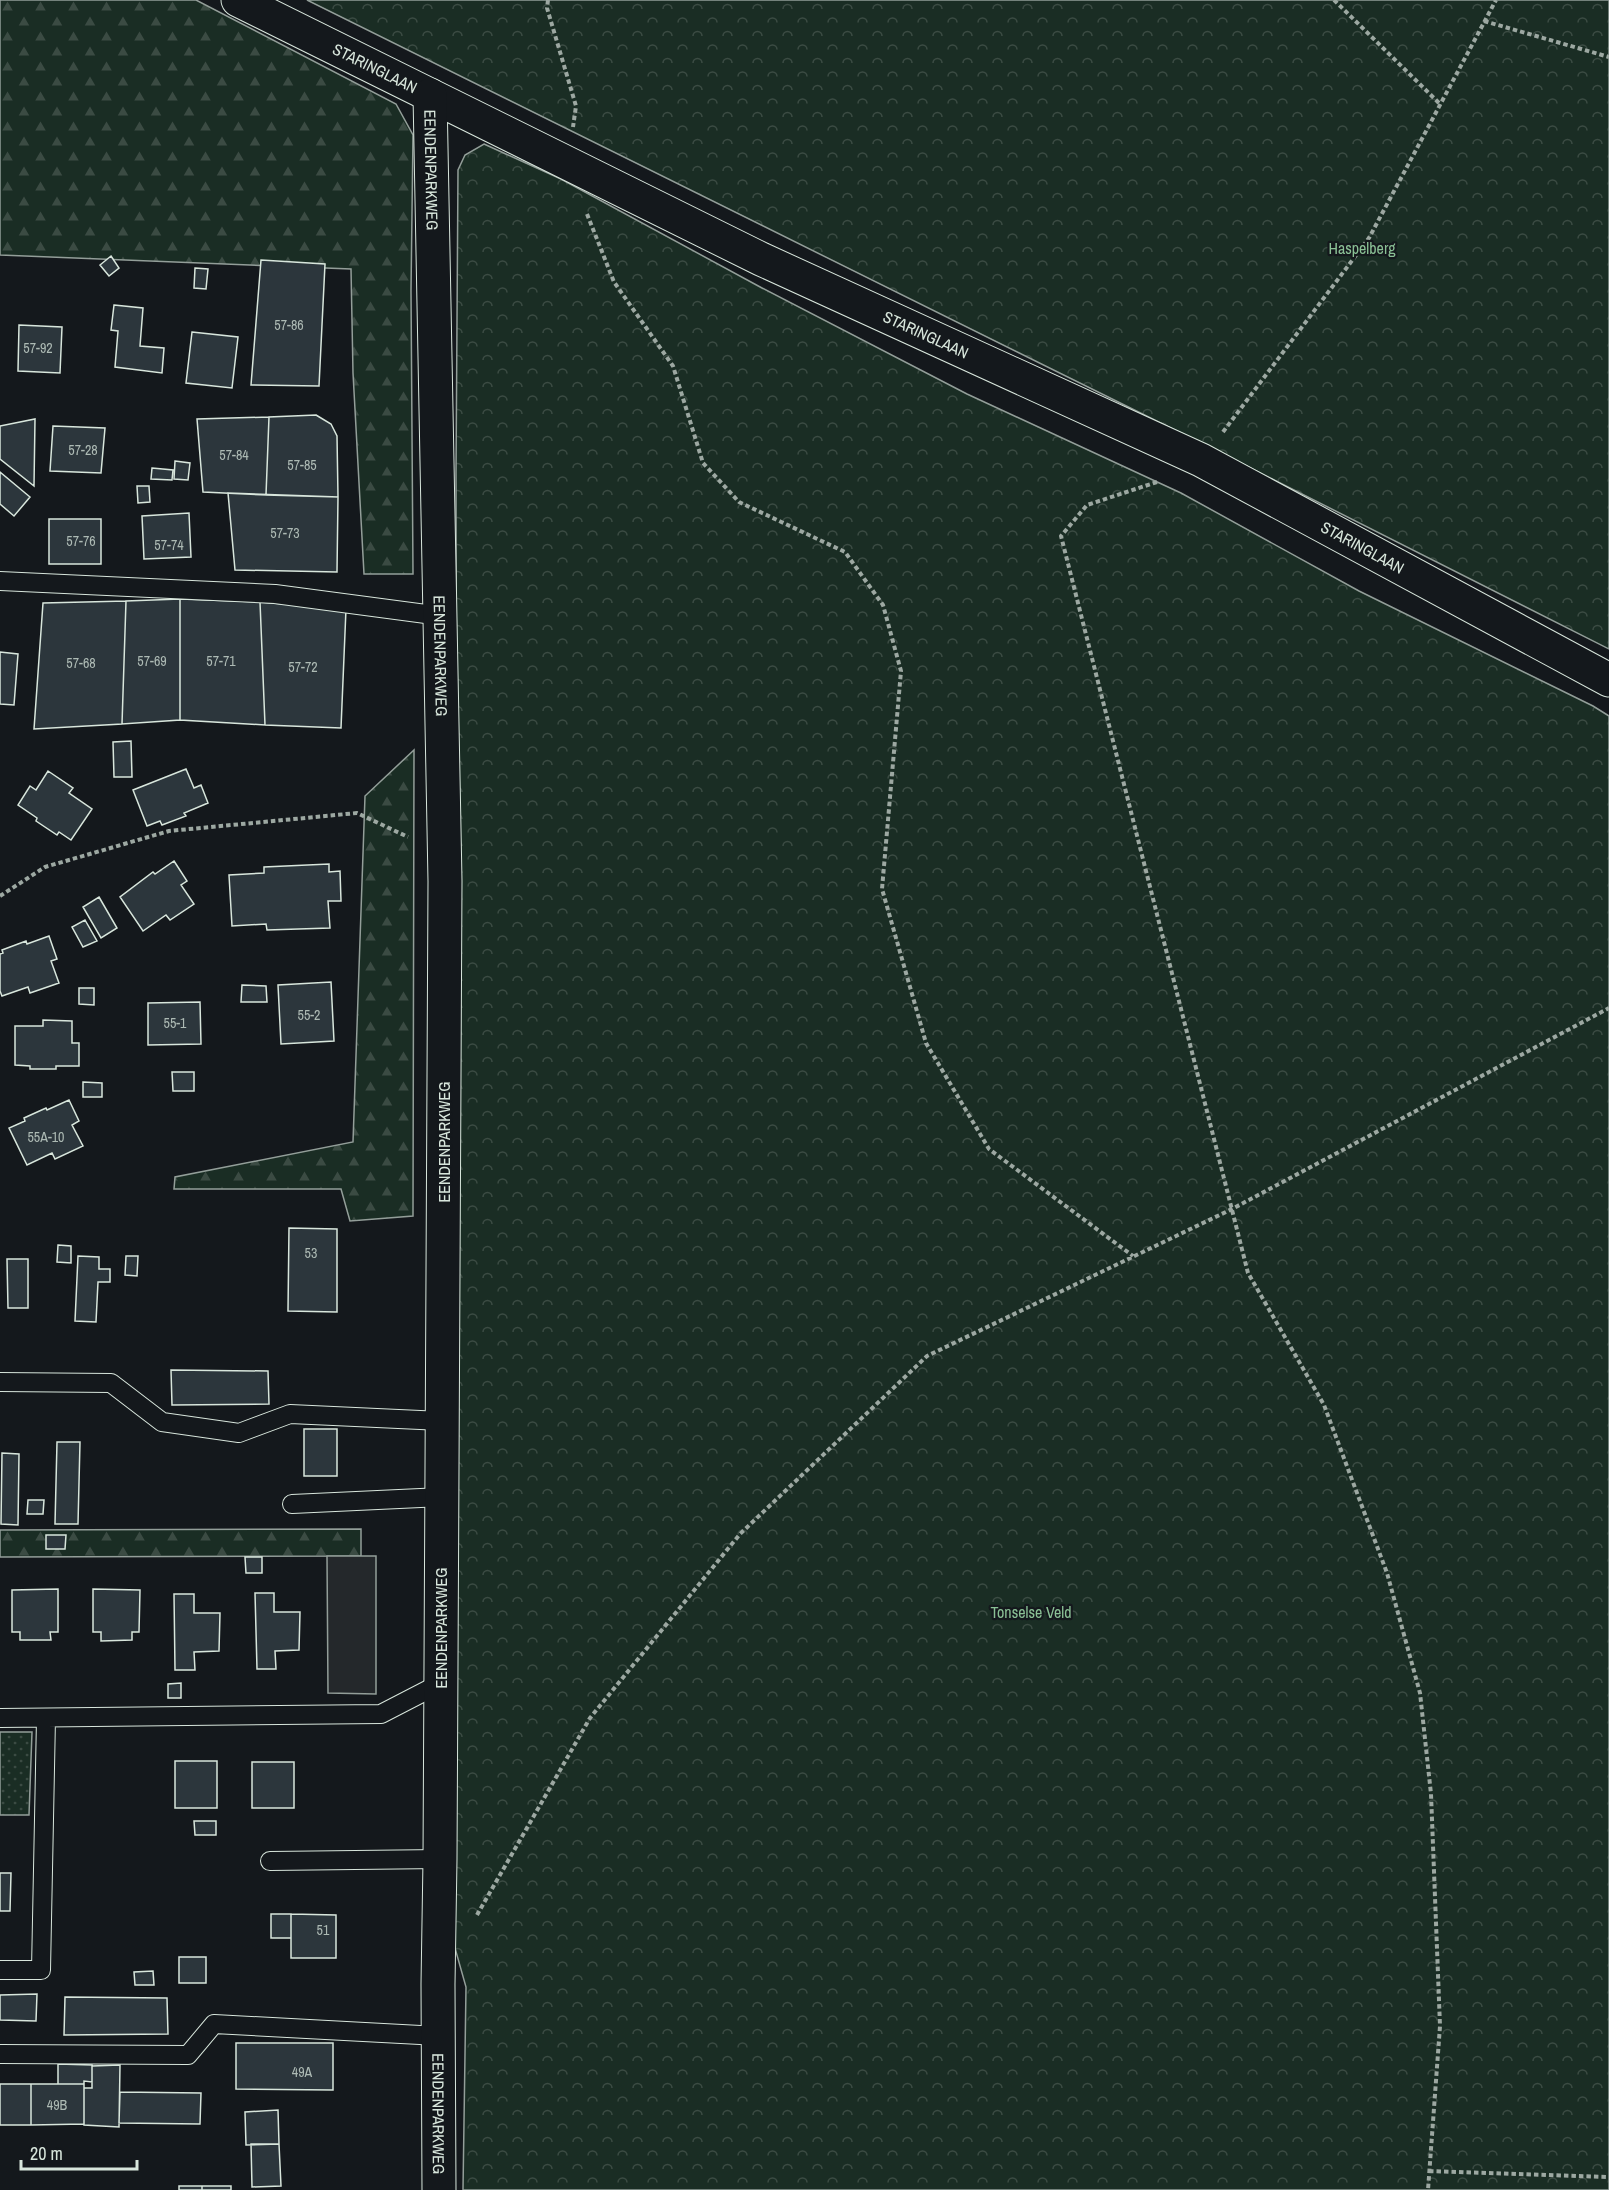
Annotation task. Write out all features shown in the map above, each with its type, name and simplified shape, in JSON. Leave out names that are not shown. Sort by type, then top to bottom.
[{"type":"street","name":"STARINGLAAN","points":[[238,0],[761,259],[1201,460],[1609,680]]},
{"type":"street","name":"EENDENPARKWEG","points":[[430,95],[444,854],[439,2190]]},
{"type":"lane","points":[[0,581],[275,594],[441,616]]},
{"type":"lane","points":[[0,1382],[111,1383],[162,1422],[239,1433],[290,1414],[442,1421]]},
{"type":"lane","points":[[292,1504],[383,1502],[442,1497]]},
{"type":"lane","points":[[0,1718],[381,1714],[441,1683]]},
{"type":"lane","points":[[0,1970],[40,1970],[46,1718]]},
{"type":"lane","points":[[270,1861],[440,1859]]},
{"type":"lane","points":[[0,2054],[188,2055],[214,2024],[439,2036]]},
{"type":"path","points":[[548,0],[547,8],[576,106],[567,162],[614,282],[673,366],[703,463],[740,502],[845,552],[883,605],[901,671],[882,889],[926,1043],[989,1149],[1132,1256]]},
{"type":"path","points":[[1334,0],[1440,104]]},
{"type":"path","points":[[1428,2190],[1440,2026],[1431,1794],[1420,1693],[1387,1573],[1324,1405],[1248,1273],[1061,536],[1087,505],[1181,474],[1201,460],[1369,238],[1496,0]]},
{"type":"path","points":[[1484,21],[1609,57]]},
{"type":"path","points":[[0,896],[45,867],[169,831],[357,813],[444,854]]},
{"type":"path","points":[[473,1922],[590,1718],[740,1534],[927,1356],[1232,1209],[1609,1008]]},
{"type":"path","points":[[1429,2170],[1609,2177]]},
{"type":"green space","points":[[0,0],[196,0],[396,104],[413,135],[411,291],[413,574],[364,574],[353,373],[351,269],[0,255]]},
{"type":"green space","name":"Haspelberg","points":[[307,0],[1609,0],[1609,649],[1193,439]]},
{"type":"green space","name":"Tonselse Veld","points":[[484,144],[561,179],[762,288],[967,394],[1181,493],[1359,591],[1609,716],[1609,2190],[463,2190],[466,1987],[451,1934],[457,1017],[458,170],[465,155]]},
{"type":"green space","points":[[414,750],[413,1216],[350,1221],[341,1189],[174,1189],[175,1177],[353,1142],[365,796]]},
{"type":"green space","points":[[361,1529],[361,1556],[0,1557],[0,1530]]},
{"type":"green space","points":[[0,1732],[32,1732],[29,1815],[0,1815]]},
{"type":"shaded area","points":[[327,1556],[376,1556],[376,1694],[328,1693]]},
{"type":"building","points":[[111,256],[119,268],[109,276],[100,265]]},
{"type":"building","points":[[261,260],[325,264],[319,386],[251,385]]},
{"type":"building","points":[[195,268],[208,269],[206,289],[194,288]]},
{"type":"building","points":[[114,305],[143,308],[140,346],[164,348],[162,373],[115,367],[118,331],[111,330]]},
{"type":"building","points":[[19,325],[62,327],[60,373],[18,371]]},
{"type":"building","points":[[192,332],[238,337],[232,388],[186,383]]},
{"type":"building","points":[[316,415],[331,424],[337,436],[338,497],[266,495],[269,417]]},
{"type":"building","points":[[269,417],[266,495],[203,492],[197,419]]},
{"type":"building","points":[[35,419],[34,486],[0,459],[0,426]]},
{"type":"building","points":[[53,426],[105,428],[101,473],[50,471]]},
{"type":"building","points":[[175,461],[190,463],[188,480],[174,479]]},
{"type":"building","points":[[152,468],[173,470],[172,480],[151,479]]},
{"type":"building","points":[[0,472],[30,497],[14,516],[0,504]]},
{"type":"building","points":[[137,486],[149,486],[150,502],[138,503]]},
{"type":"building","points":[[228,493],[338,497],[337,572],[235,570]]},
{"type":"building","points":[[189,513],[191,557],[144,559],[142,516]]},
{"type":"building","points":[[49,519],[101,519],[101,564],[49,564]]},
{"type":"building","points":[[180,599],[180,720],[122,724],[126,601]]},
{"type":"building","points":[[180,599],[260,602],[265,725],[180,720]]},
{"type":"building","points":[[126,601],[122,724],[34,729],[43,603]]},
{"type":"building","points":[[260,602],[346,609],[341,728],[265,725]]},
{"type":"building","points":[[0,652],[18,654],[14,705],[0,704]]},
{"type":"building","points":[[131,741],[132,777],[114,777],[113,742]]},
{"type":"building","points":[[186,769],[194,788],[201,785],[208,803],[184,813],[186,816],[162,825],[160,821],[147,826],[133,790]]},
{"type":"building","points":[[48,771],[73,788],[69,793],[92,809],[71,840],[59,832],[57,835],[18,805],[30,786],[36,790]]},
{"type":"building","points":[[174,861],[187,881],[181,885],[194,904],[170,920],[166,915],[143,931],[120,897],[153,872],[155,874]]},
{"type":"building","points":[[329,864],[329,872],[340,871],[341,901],[328,901],[330,928],[267,930],[266,924],[232,926],[229,875],[264,873],[264,867]]},
{"type":"building","points":[[99,897],[117,928],[101,938],[83,907]]},
{"type":"building","points":[[85,920],[97,941],[83,947],[72,927]]},
{"type":"building","points":[[49,936],[57,959],[51,961],[59,983],[30,993],[28,987],[2,996],[0,954],[3,953],[2,950]]},
{"type":"building","points":[[331,982],[334,1041],[281,1044],[278,985]]},
{"type":"building","points":[[242,985],[266,986],[267,1002],[241,1002]]},
{"type":"building","points":[[79,988],[94,988],[94,1005],[79,1004]]},
{"type":"building","points":[[200,1002],[201,1044],[148,1045],[148,1003]]},
{"type":"building","points":[[43,1020],[72,1021],[72,1043],[79,1043],[79,1066],[30,1069],[30,1066],[15,1065],[15,1026],[43,1026]]},
{"type":"building","points":[[172,1072],[194,1072],[194,1091],[173,1091]]},
{"type":"building","points":[[83,1082],[102,1083],[102,1097],[83,1097]]},
{"type":"building","points":[[69,1100],[79,1121],[72,1125],[83,1146],[55,1159],[52,1153],[27,1165],[9,1128],[25,1121],[24,1118]]},
{"type":"building","points":[[289,1228],[337,1229],[337,1312],[288,1311]]},
{"type":"building","points":[[58,1245],[71,1246],[71,1263],[57,1262]]},
{"type":"building","points":[[78,1256],[99,1257],[99,1269],[110,1269],[110,1282],[98,1282],[96,1322],[75,1321]]},
{"type":"building","points":[[126,1256],[138,1256],[137,1276],[125,1275]]},
{"type":"building","points":[[7,1259],[28,1259],[28,1308],[8,1308]]},
{"type":"building","points":[[171,1370],[268,1371],[269,1404],[172,1405]]},
{"type":"building","points":[[304,1429],[337,1429],[337,1476],[304,1476]]},
{"type":"building","points":[[57,1442],[80,1442],[78,1524],[55,1524]]},
{"type":"building","points":[[2,1453],[19,1454],[18,1525],[1,1524]]},
{"type":"building","points":[[28,1500],[44,1500],[43,1514],[27,1514]]},
{"type":"building","points":[[46,1535],[66,1535],[65,1549],[46,1549]]},
{"type":"building","points":[[245,1557],[262,1557],[262,1573],[246,1573]]},
{"type":"building","points":[[58,1589],[58,1632],[50,1632],[51,1640],[20,1640],[20,1632],[12,1632],[12,1590]]},
{"type":"building","points":[[93,1589],[140,1590],[139,1632],[132,1632],[132,1640],[101,1641],[101,1632],[93,1632]]},
{"type":"building","points":[[255,1593],[274,1593],[274,1612],[300,1612],[299,1650],[275,1651],[276,1669],[257,1669]]},
{"type":"building","points":[[174,1594],[194,1594],[194,1613],[220,1613],[219,1651],[194,1652],[195,1670],[175,1670]]},
{"type":"building","points":[[181,1683],[181,1698],[168,1698],[168,1684]]},
{"type":"building","points":[[175,1761],[217,1761],[217,1808],[175,1808]]},
{"type":"building","points":[[252,1762],[294,1762],[294,1808],[252,1808]]},
{"type":"building","points":[[194,1821],[216,1821],[216,1835],[195,1835]]},
{"type":"building","points":[[0,1873],[11,1873],[10,1911],[0,1911]]},
{"type":"building","points":[[271,1914],[291,1914],[291,1938],[271,1938]]},
{"type":"building","points":[[291,1914],[336,1915],[336,1958],[291,1958]]},
{"type":"building","points":[[179,1957],[206,1957],[206,1983],[179,1983]]},
{"type":"building","points":[[153,1971],[154,1985],[135,1985],[134,1972]]},
{"type":"building","points":[[37,1994],[36,2021],[0,2020],[0,1995]]},
{"type":"building","points":[[65,1997],[167,1998],[168,2034],[64,2035]]},
{"type":"building","points":[[236,2043],[333,2043],[333,2090],[236,2089]]},
{"type":"building","points":[[58,2064],[92,2065],[92,2082],[58,2084]]},
{"type":"building","points":[[120,2065],[119,2127],[84,2125],[84,2088],[92,2088],[92,2066]]},
{"type":"building","points":[[0,2084],[31,2084],[31,2125],[0,2125]]},
{"type":"building","points":[[31,2084],[84,2084],[84,2124],[31,2125]]},
{"type":"building","points":[[120,2092],[201,2093],[200,2124],[119,2123]]},
{"type":"building","points":[[278,2110],[279,2144],[246,2145],[245,2112]]},
{"type":"building","points":[[251,2144],[279,2144],[281,2186],[252,2187]]},
{"type":"building","points":[[179,2186],[202,2186],[202,2190],[179,2190]]},
{"type":"building","points":[[202,2186],[231,2186],[231,2190],[202,2190]]}]
